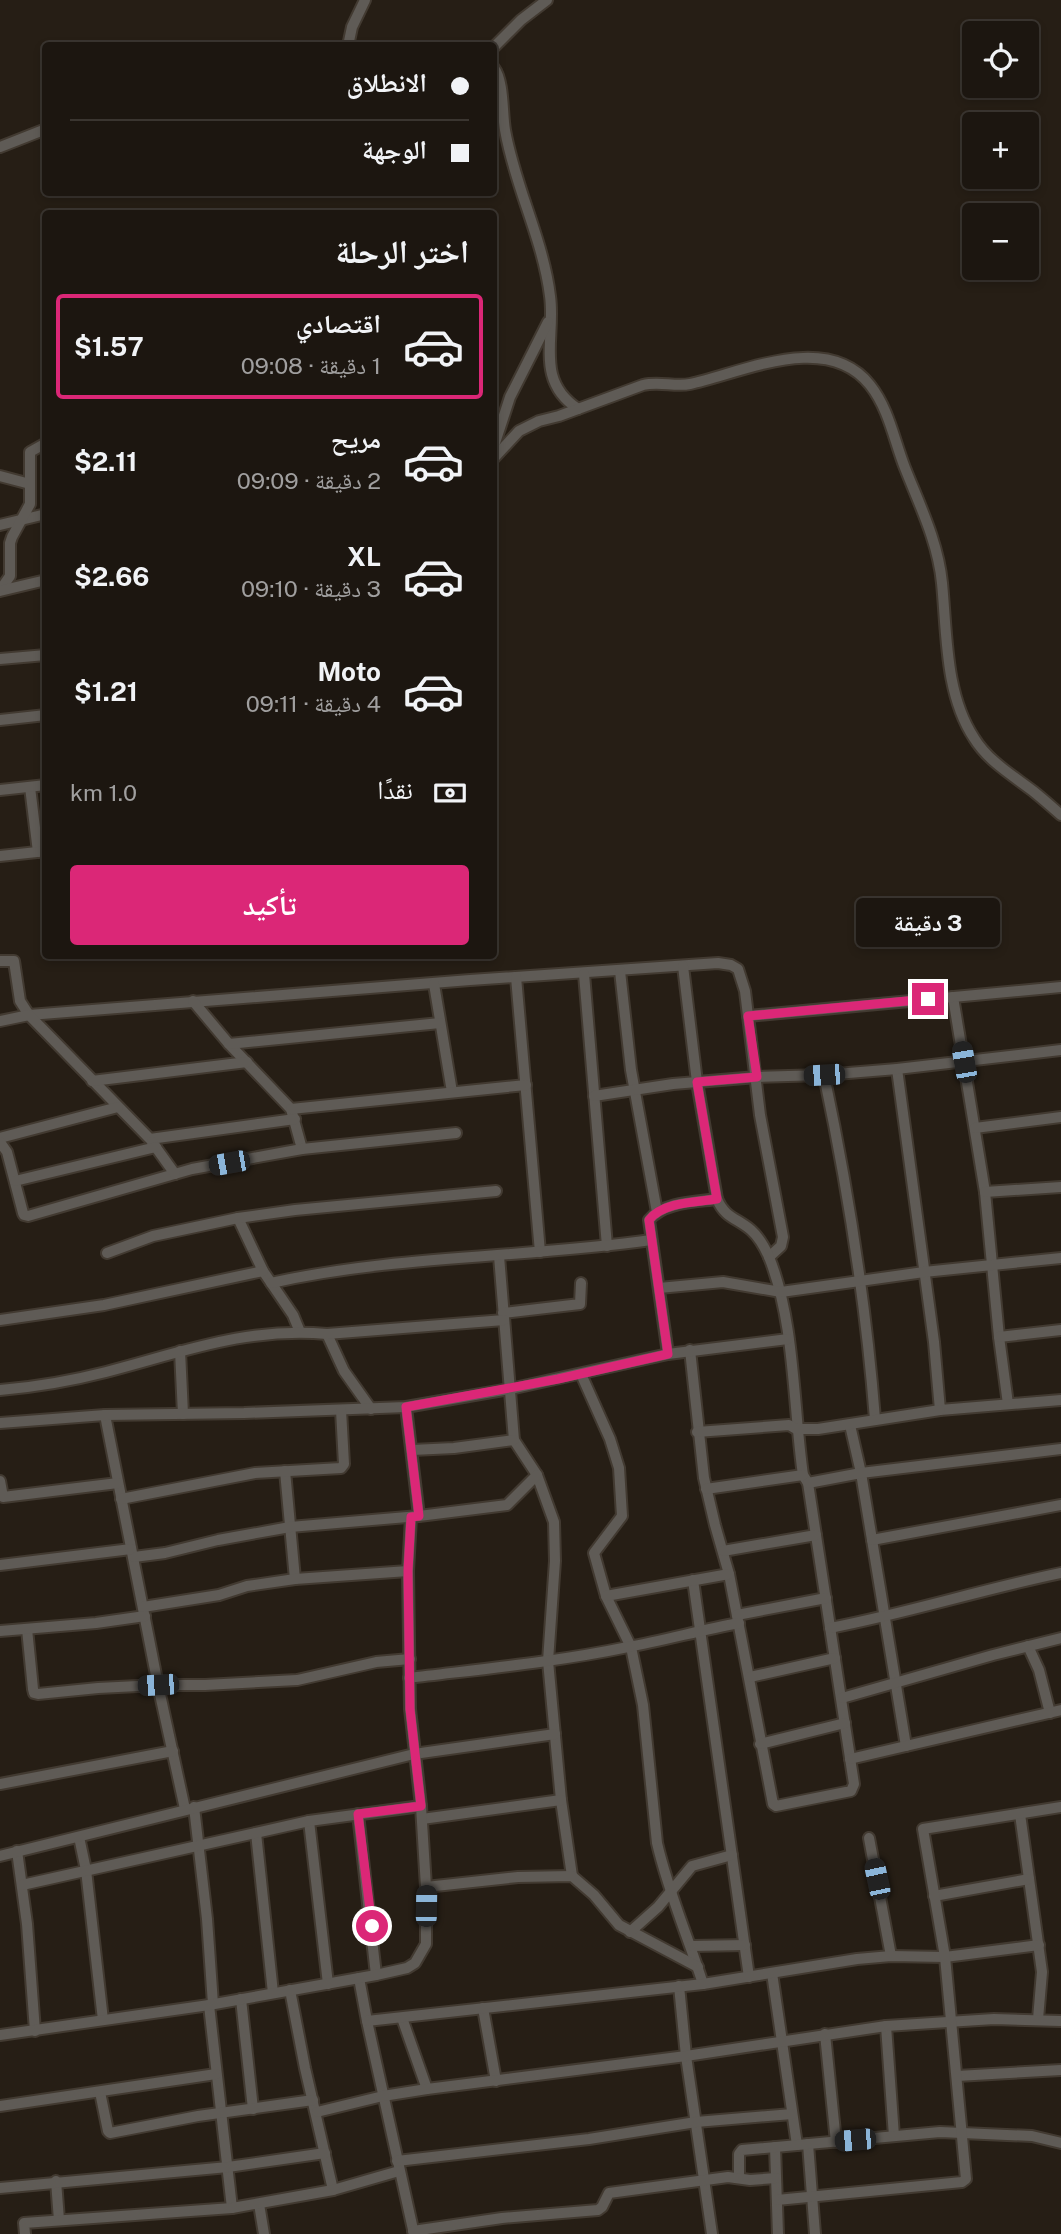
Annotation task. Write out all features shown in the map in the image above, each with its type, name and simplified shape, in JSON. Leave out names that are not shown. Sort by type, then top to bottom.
[{"type":"street","points":[[349,42],[352,27],[365,0]]},
{"type":"street","points":[[497,44],[521,20],[547,0]]},
{"type":"street","points":[[497,73],[505,131],[524,205],[541,249],[550,296],[551,371],[557,389],[567,402],[578,409]]},
{"type":"street","points":[[0,147],[42,131]]},
{"type":"street","points":[[497,437],[510,397],[550,316]]},
{"type":"street","points":[[497,455],[519,430],[655,382],[688,384],[781,361],[817,357],[836,360],[856,370],[871,386],[891,425],[904,466],[928,523],[941,570],[951,671],[959,709],[974,739],[993,760],[1061,815]]},
{"type":"street","points":[[0,590],[10,576],[10,543],[30,503],[28,457],[30,452],[42,445]]},
{"type":"street","points":[[0,476],[30,484]]},
{"type":"street","points":[[0,525],[42,515]]},
{"type":"street","points":[[0,590],[42,581]]},
{"type":"street","points":[[0,659],[42,655]]},
{"type":"street","points":[[0,720],[42,715]]},
{"type":"street","points":[[0,790],[42,786]]},
{"type":"street","points":[[0,856],[42,851],[30,787]]},
{"type":"street","points":[[0,961],[14,961],[20,1001],[29,1015],[153,1143],[175,1174]]},
{"type":"street","points":[[0,1021],[29,1015],[193,1001],[516,977],[731,965],[738,969],[743,981],[766,1150],[783,1237],[782,1246],[769,1257]]},
{"type":"street","points":[[683,966],[697,1082],[717,1199],[721,1210],[755,1233],[769,1257],[781,1292],[795,1393],[796,1429],[842,1698],[853,1784],[851,1791],[776,1806],[773,1804],[729,1574],[706,1489],[697,1432],[690,1350]]},
{"type":"street","points":[[620,971],[635,1091],[657,1212]]},
{"type":"street","points":[[583,974],[607,1246]]},
{"type":"street","points":[[516,977],[540,1252]]},
{"type":"street","points":[[434,984],[452,1092]]},
{"type":"street","points":[[748,1016],[1061,987]]},
{"type":"street","points":[[953,997],[985,1192],[1008,1404]]},
{"type":"street","points":[[193,1001],[293,1114],[302,1149]]},
{"type":"street","points":[[229,1044],[440,1023]]},
{"type":"street","points":[[594,1096],[697,1082],[897,1069],[1061,1050]]},
{"type":"street","points":[[92,1081],[247,1062]]},
{"type":"street","points":[[897,1069],[940,1410]]},
{"type":"street","points":[[824,1075],[860,1282],[875,1419]]},
{"type":"street","points":[[15,1181],[153,1143],[293,1114],[526,1084]]},
{"type":"street","points":[[118,1107],[0,1140],[7,1153],[23,1213],[27,1216],[175,1174],[302,1149],[456,1133]]},
{"type":"street","points":[[975,1128],[1061,1116]]},
{"type":"street","points":[[985,1192],[1061,1186]]},
{"type":"street","points":[[107,1252],[153,1236],[238,1218],[496,1191]]},
{"type":"street","points":[[668,1354],[649,1220],[657,1212],[679,1205],[717,1199]]},
{"type":"street","points":[[238,1218],[263,1271],[293,1315],[300,1332]]},
{"type":"street","points":[[271,1283],[363,1267],[651,1240]]},
{"type":"street","points":[[499,1256],[514,1440],[537,1475],[554,1522],[555,1561],[548,1661],[561,1800],[572,1876],[594,1895],[619,1926],[698,1967]]},
{"type":"street","points":[[659,1287],[723,1282],[781,1292],[924,1272],[1061,1258]]},
{"type":"street","points":[[0,1320],[104,1305],[263,1271]]},
{"type":"street","points":[[0,1390],[73,1380],[247,1335],[300,1332],[327,1334],[503,1316],[580,1304],[581,1283]]},
{"type":"street","points":[[999,1337],[1061,1330]]},
{"type":"street","points":[[327,1334],[344,1371],[371,1409]]},
{"type":"street","points":[[0,1423],[105,1415],[406,1407],[510,1389],[690,1350],[788,1339]]},
{"type":"street","points":[[180,1351],[183,1414]]},
{"type":"street","points":[[582,1374],[610,1439],[618,1468],[622,1516],[594,1553],[606,1596],[631,1647],[643,1705],[657,1843],[703,1984]]},
{"type":"street","points":[[697,1432],[789,1425],[796,1429],[850,1425],[940,1410],[1061,1400]]},
{"type":"street","points":[[0,2035],[211,2004],[376,1975],[407,1968],[422,1955],[426,1944],[426,1887],[409,1678],[408,1571],[415,1517],[412,1450],[406,1407]]},
{"type":"street","points":[[121,1499],[227,1478],[343,1467],[341,1410]]},
{"type":"street","points":[[105,1415],[158,1685],[198,1847],[216,2074],[232,2208]]},
{"type":"street","points":[[850,1425],[861,1473],[906,1746]]},
{"type":"street","points":[[412,1450],[454,1448],[514,1440]]},
{"type":"street","points":[[706,1489],[1061,1449]]},
{"type":"street","points":[[285,1471],[295,1579]]},
{"type":"street","points":[[0,1565],[132,1553],[165,1553],[218,1539],[290,1527],[415,1517],[507,1505],[537,1475]]},
{"type":"street","points":[[0,1481],[3,1497],[118,1483]]},
{"type":"street","points":[[872,1539],[1061,1505]]},
{"type":"street","points":[[723,1551],[816,1535]]},
{"type":"street","points":[[0,1631],[144,1612],[247,1586],[295,1579],[408,1571]]},
{"type":"street","points":[[830,1628],[1061,1573]]},
{"type":"street","points":[[606,1596],[729,1574]]},
{"type":"street","points":[[692,1580],[749,1977]]},
{"type":"street","points":[[409,1678],[548,1661],[631,1647],[826,1598]]},
{"type":"street","points":[[27,1629],[34,1693],[297,1680],[376,1662],[410,1659]]},
{"type":"street","points":[[842,1698],[1061,1638]]},
{"type":"street","points":[[850,1759],[1055,1712],[1028,1646]]},
{"type":"street","points":[[750,1677],[835,1658]]},
{"type":"street","points":[[760,1744],[845,1723]]},
{"type":"street","points":[[0,1856],[414,1754],[555,1734]]},
{"type":"street","points":[[0,1784],[173,1751]]},
{"type":"street","points":[[422,1819],[561,1800]]},
{"type":"street","points":[[22,1885],[309,1821],[421,1806]]},
{"type":"street","points":[[777,2200],[962,2182],[967,2175],[945,1957],[923,1829],[1061,1807]]},
{"type":"street","points":[[358,1814],[376,1975]]},
{"type":"street","points":[[1020,1814],[1043,1986],[1038,2019]]},
{"type":"street","points":[[309,1821],[328,1984]]},
{"type":"street","points":[[256,1833],[273,1993]]},
{"type":"street","points":[[79,1837],[86,1870],[103,2021]]},
{"type":"street","points":[[869,1838],[891,1956]]},
{"type":"street","points":[[17,1851],[35,2031]]},
{"type":"street","points":[[630,1933],[658,1907],[692,1866],[732,1855]]},
{"type":"street","points":[[426,1887],[518,1877],[572,1876]]},
{"type":"street","points":[[934,1896],[1029,1879]]},
{"type":"street","points":[[692,1946],[745,1945]]},
{"type":"street","points":[[367,2021],[703,1984],[857,1959],[891,1956],[945,1957],[1039,1945]]},
{"type":"street","points":[[772,1973],[792,2114],[802,2145],[812,2198],[815,2234]]},
{"type":"street","points":[[359,1978],[413,2233],[502,2218],[598,2210],[608,2193],[729,2177],[750,2180],[775,2178]]},
{"type":"street","points":[[679,1986],[712,2234]]},
{"type":"street","points":[[290,1990],[333,2190]]},
{"type":"street","points":[[241,1999],[253,2109]]},
{"type":"street","points":[[483,2008],[496,2081]]},
{"type":"street","points":[[402,2018],[427,2089]]},
{"type":"street","points":[[317,2112],[383,2095],[687,2056],[887,2026],[952,2021],[1061,2021]]},
{"type":"street","points":[[887,2026],[894,2136]]},
{"type":"street","points":[[825,2034],[836,2142]]},
{"type":"street","points":[[957,2076],[1061,2070]]},
{"type":"street","points":[[0,2106],[216,2074]]},
{"type":"street","points":[[100,2092],[110,2133],[313,2100]]},
{"type":"street","points":[[25,2234],[24,2223],[232,2208],[333,2190],[398,2166],[696,2122],[792,2114]]},
{"type":"street","points":[[739,2178],[740,2151],[775,2147],[961,2132],[1043,2137],[1061,2143]]},
{"type":"street","points":[[775,2147],[778,2234]]},
{"type":"street","points":[[0,2188],[228,2167],[325,2153]]},
{"type":"street","points":[[56,2181],[59,2220]]},
{"type":"street","points":[[260,2204],[264,2234]]},
{"type":"route","points":[[372,1926],[358,1814],[421,1806],[411,1731],[408,1590],[411,1517],[419,1516],[406,1407],[510,1389],[668,1354],[648,1226],[652,1216],[666,1208],[717,1199],[697,1082],[757,1077],[748,1016],[928,999]]}]
